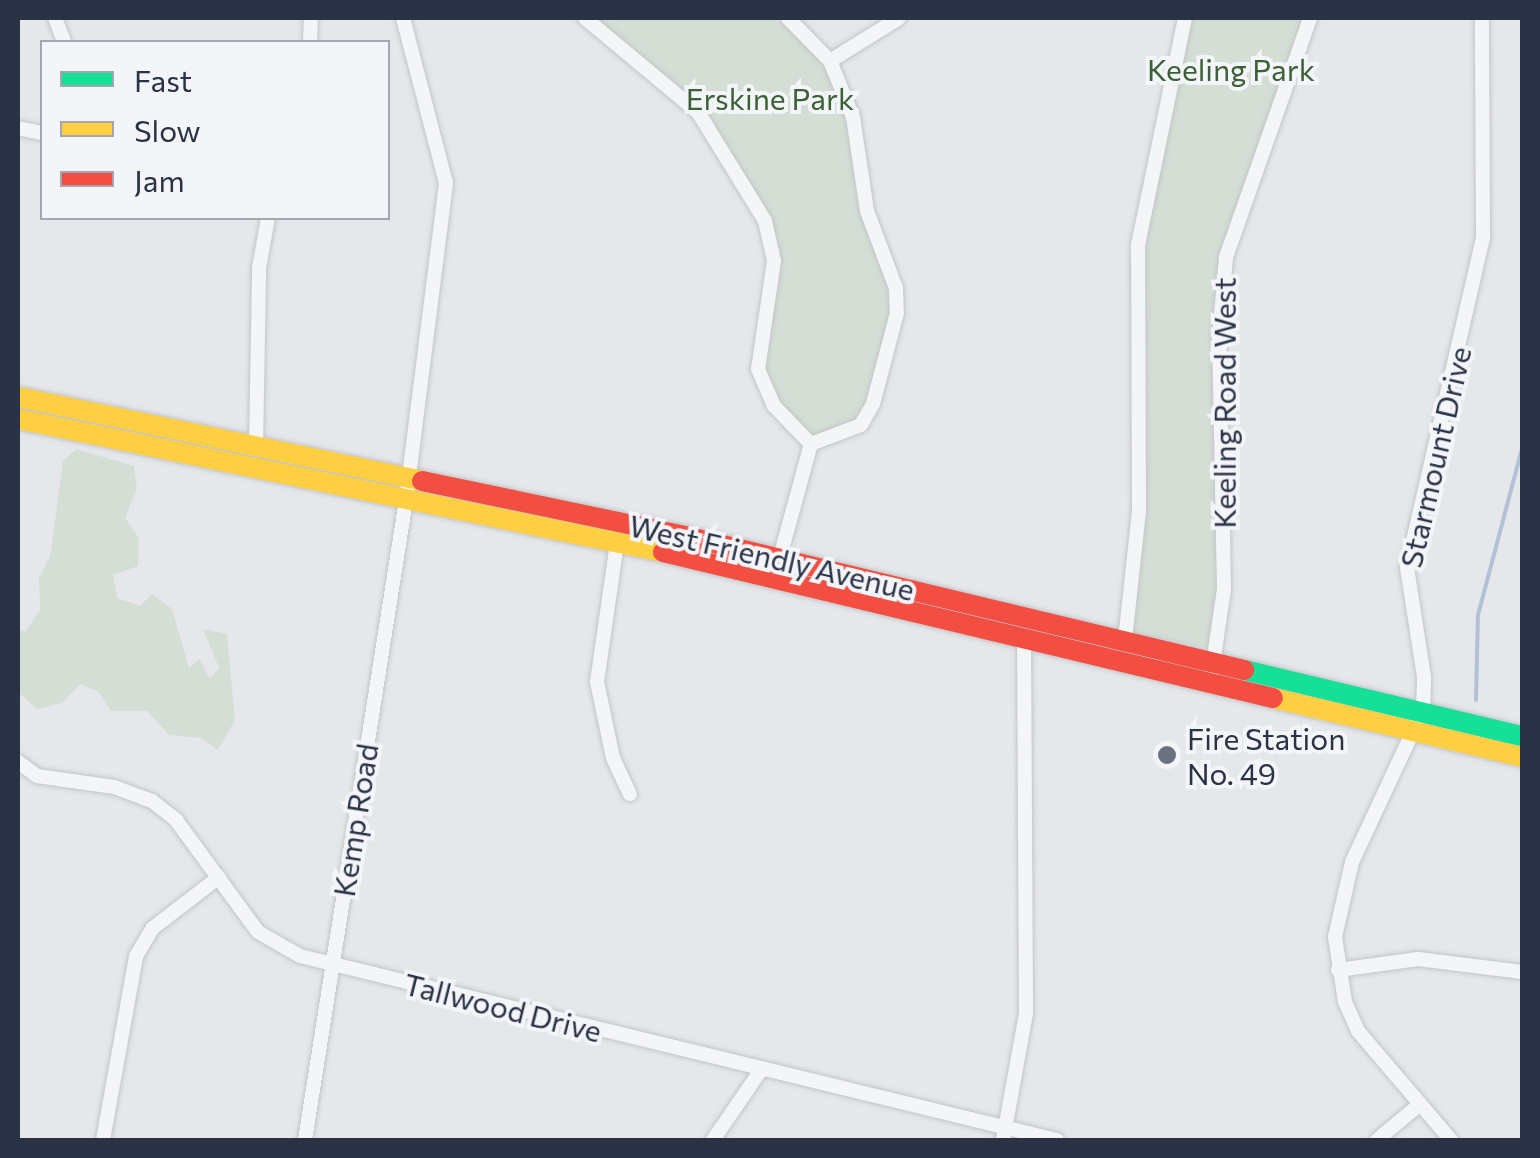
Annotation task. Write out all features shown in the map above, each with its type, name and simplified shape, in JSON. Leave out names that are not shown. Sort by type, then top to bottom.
[{"type":"main road","name":"West Friendly Avenue","points":[[18,398],[780,557],[1521,731]]},
{"type":"main road","name":"West Friendly Avenue","points":[[18,419],[617,544],[1024,636],[1522,757]]},
{"type":"street","name":"Kemp Road","points":[[304,1140],[406,500],[446,184],[403,18]]},
{"type":"street","points":[[585,18],[698,112],[766,220],[774,261],[758,370],[774,406],[811,444]]},
{"type":"street","points":[[788,18],[830,61],[856,127],[866,211],[896,288],[897,313],[873,404],[861,424],[811,444]]},
{"type":"street","points":[[830,61],[899,18]]},
{"type":"street","points":[[1125,640],[1138,511],[1138,245],[1185,18]]},
{"type":"street","name":"Keeling Road West","points":[[1210,682],[1224,589],[1219,339],[1226,257],[1310,18]]},
{"type":"street","name":"Starmount Drive","points":[[1451,1140],[1358,1031],[1338,970],[1339,901],[1352,862],[1417,732],[1423,710],[1424,677],[1406,566],[1483,237],[1487,73],[1482,18]]},
{"type":"street","points":[[256,447],[260,268],[268,220]]},
{"type":"street","points":[[780,557],[811,444]]},
{"type":"street","points":[[617,544],[597,682],[613,758],[630,794]]},
{"type":"street","points":[[1006,1133],[1026,1013],[1024,636]]},
{"type":"street","name":"Tallwood Drive","points":[[18,762],[37,776],[114,787],[152,801],[176,820],[258,932],[331,965],[1006,1133],[1057,1140]]},
{"type":"street","points":[[102,1140],[136,956],[153,928],[219,877]]},
{"type":"street","points":[[1338,970],[1418,959],[1522,972]]},
{"type":"street","points":[[712,1140],[751,1093],[761,1070]]},
{"type":"street","points":[[1377,1140],[1420,1104]]},
{"type":"green space","name":"Erskine Park","points":[[595,18],[771,18],[786,24],[825,65],[849,125],[859,211],[887,286],[890,318],[866,403],[848,427],[828,436],[806,433],[780,403],[763,368],[780,252],[769,215],[705,111]]},
{"type":"green space","name":"Keeling Park","points":[[1192,18],[1306,18],[1220,260],[1219,570],[1211,648],[1131,633],[1143,245]]},
{"type":"green space","points":[[76,449],[134,466],[137,488],[125,518],[139,538],[138,566],[113,575],[117,598],[140,606],[152,594],[172,609],[189,668],[199,659],[210,679],[219,668],[203,629],[227,634],[235,720],[218,750],[201,738],[169,735],[147,711],[111,711],[99,692],[80,684],[62,703],[37,709],[18,692],[18,629],[25,632],[40,610],[39,577],[50,557],[63,461]]},
{"type":"waterway","points":[[1476,700],[1478,615],[1522,449]]},
{"type":"traffic: fast","points":[[1244,670],[1522,736]]},
{"type":"traffic: slow","points":[[18,397],[422,481]]},
{"type":"traffic: slow","points":[[18,419],[663,552]]},
{"type":"traffic: slow","points":[[1273,698],[1522,757]]},
{"type":"traffic: jam","points":[[422,481],[685,536],[1244,670]]},
{"type":"traffic: jam","points":[[663,552],[1273,698]]},
{"type":"place","name":"Fire Station No. 49","points":[[1167,755]]}]
